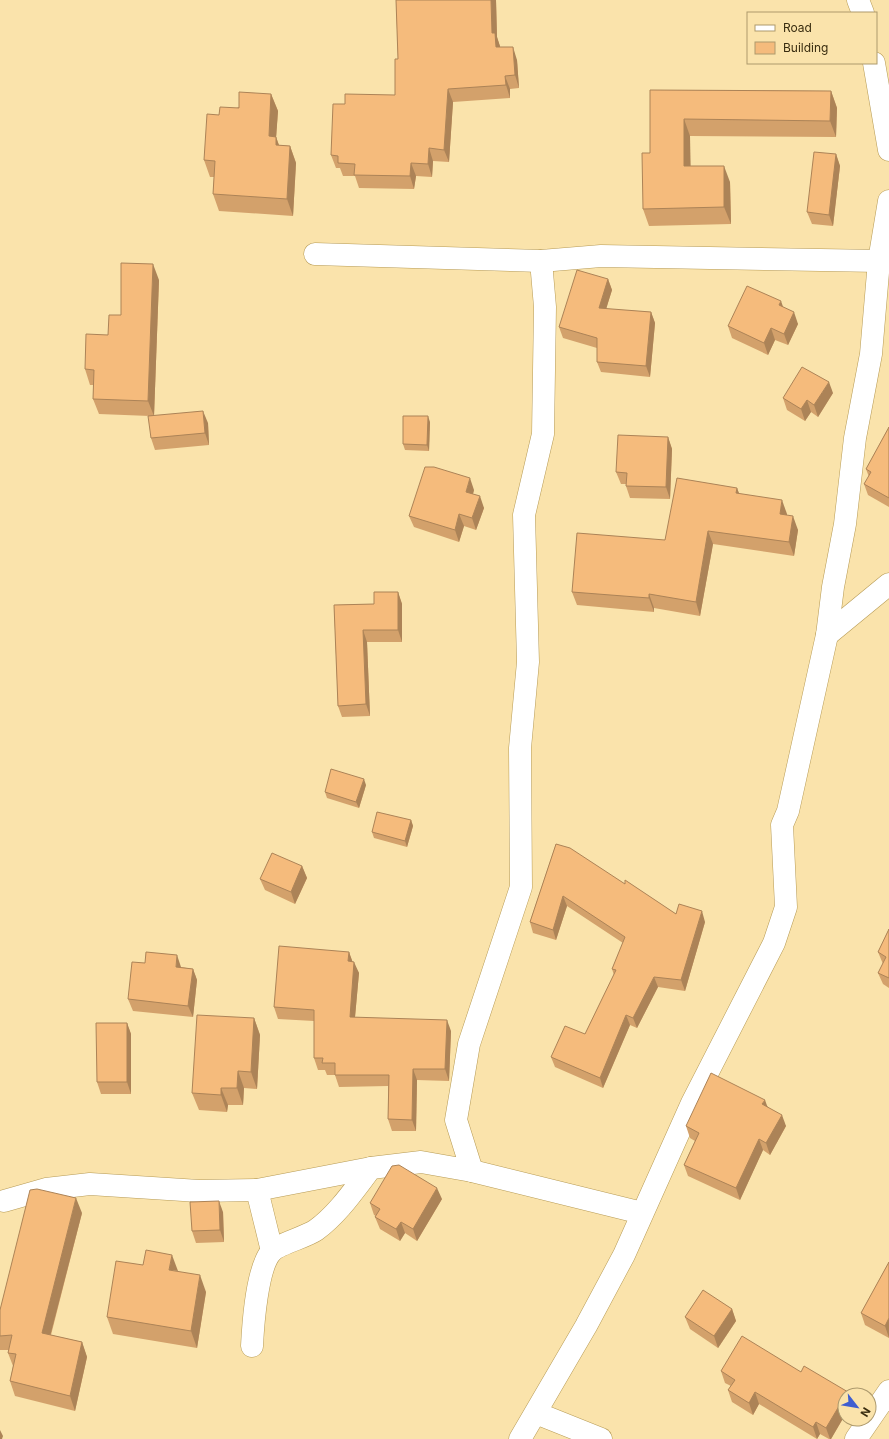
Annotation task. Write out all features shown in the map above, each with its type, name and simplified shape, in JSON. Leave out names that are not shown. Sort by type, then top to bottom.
[{"type":"street","points":[[858,0],[863,12]]},
{"type":"street","points":[[874,64],[889,150]]},
{"type":"street","points":[[520,1439],[624,1255],[692,1103],[774,943],[786,907],[782,825],[788,811],[827,635],[833,587],[845,524],[855,438],[871,354],[880,261],[889,201]]},
{"type":"street","points":[[315,254],[541,261],[609,256],[880,261]]},
{"type":"street","points":[[472,1171],[456,1120],[469,1044],[521,887],[520,748],[528,662],[524,515],[543,434],[545,307],[541,261]]},
{"type":"street","points":[[827,635],[889,584]]},
{"type":"street","points":[[4,1201],[46,1189],[90,1184],[199,1191],[257,1190],[371,1168],[421,1162],[472,1171],[642,1213]]},
{"type":"street","points":[[252,1346],[254,1305],[265,1265],[272,1251],[315,1230],[343,1205],[371,1168]]},
{"type":"street","points":[[257,1190],[272,1251]]},
{"type":"street","points":[[856,1439],[889,1392]]},
{"type":"street","points":[[536,1413],[601,1439]]},
{"type":"building","points":[[396,0],[491,0],[492,33],[495,33],[496,47],[513,47],[515,75],[505,76],[506,85],[448,89],[444,150],[429,148],[428,164],[411,163],[410,176],[354,175],[355,164],[338,163],[338,156],[331,155],[333,104],[345,104],[345,94],[395,95],[395,59],[398,59]]},
{"type":"building","points":[[650,90],[831,91],[830,121],[684,119],[684,166],[724,166],[724,207],[643,209],[642,153],[650,153]]},
{"type":"building","points":[[239,92],[271,94],[269,136],[276,137],[276,145],[290,146],[287,199],[213,194],[215,161],[204,160],[207,114],[219,115],[220,107],[239,108]]},
{"type":"building","points":[[814,152],[836,154],[829,215],[807,212]]},
{"type":"building","points":[[121,263],[153,264],[148,401],[93,399],[94,370],[85,369],[86,334],[108,335],[109,315],[121,315]]},
{"type":"building","points":[[577,270],[608,279],[599,308],[651,312],[646,366],[597,362],[597,338],[559,327]]},
{"type":"building","points":[[747,286],[781,301],[779,305],[794,312],[784,334],[771,328],[764,343],[728,326]]},
{"type":"building","points":[[802,367],[829,382],[814,405],[807,400],[801,409],[783,398]]},
{"type":"building","points":[[203,411],[205,433],[151,438],[148,416]]},
{"type":"building","points":[[403,416],[428,416],[427,445],[403,444]]},
{"type":"building","points":[[889,427],[889,498],[864,484],[871,472],[866,469]]},
{"type":"building","points":[[618,435],[668,437],[666,487],[626,486],[627,473],[616,472]]},
{"type":"building","points":[[425,467],[434,467],[470,478],[466,492],[480,496],[472,518],[459,514],[455,530],[409,516]]},
{"type":"building","points":[[677,478],[737,488],[736,493],[782,500],[780,514],[793,516],[789,542],[708,531],[696,602],[649,594],[649,598],[572,592],[577,533],[665,540]]},
{"type":"building","points":[[374,592],[398,592],[398,630],[363,630],[366,704],[338,706],[334,605],[374,604]]},
{"type":"building","points":[[331,769],[364,779],[356,802],[325,792]]},
{"type":"building","points":[[377,812],[411,820],[405,841],[372,832]]},
{"type":"building","points":[[556,844],[570,848],[625,884],[625,880],[676,914],[679,904],[702,911],[681,980],[654,977],[633,1018],[626,1015],[600,1078],[551,1057],[565,1026],[585,1034],[616,970],[612,969],[625,937],[563,896],[553,930],[530,922]]},
{"type":"building","points":[[272,853],[302,866],[291,892],[260,879]]},
{"type":"building","points":[[889,929],[889,978],[878,973],[886,957],[878,952]]},
{"type":"building","points":[[279,946],[349,952],[348,961],[354,962],[350,1017],[447,1020],[445,1069],[413,1069],[412,1120],[388,1119],[389,1075],[335,1075],[335,1063],[322,1063],[323,1058],[314,1058],[314,1010],[274,1007]]},
{"type":"building","points":[[146,952],[177,955],[176,967],[193,969],[188,1006],[128,999],[132,962],[145,963]]},
{"type":"building","points":[[197,1015],[254,1018],[251,1072],[238,1071],[237,1088],[221,1088],[221,1095],[192,1093]]},
{"type":"building","points":[[96,1023],[127,1023],[127,1082],[97,1082]]},
{"type":"building","points":[[711,1073],[765,1100],[762,1104],[782,1115],[766,1143],[759,1139],[736,1188],[684,1165],[699,1133],[686,1126]]},
{"type":"building","points":[[399,1165],[437,1188],[413,1229],[401,1222],[396,1229],[375,1217],[380,1209],[370,1203],[392,1166]]},
{"type":"building","points":[[37,1189],[76,1198],[42,1333],[82,1342],[70,1396],[10,1381],[16,1354],[8,1353],[12,1335],[0,1336],[0,1310],[30,1190]]},
{"type":"building","points":[[219,1201],[220,1230],[192,1231],[190,1202]]},
{"type":"building","points":[[146,1250],[172,1255],[169,1270],[200,1275],[191,1331],[107,1317],[116,1261],[143,1265]]},
{"type":"building","points":[[889,1262],[889,1318],[885,1326],[861,1313]]},
{"type":"building","points":[[703,1290],[732,1309],[714,1336],[685,1317]]},
{"type":"building","points":[[742,1336],[801,1372],[804,1366],[840,1387],[837,1387],[837,1409],[826,1428],[816,1422],[813,1427],[755,1392],[749,1403],[728,1390],[735,1380],[721,1371]]}]
